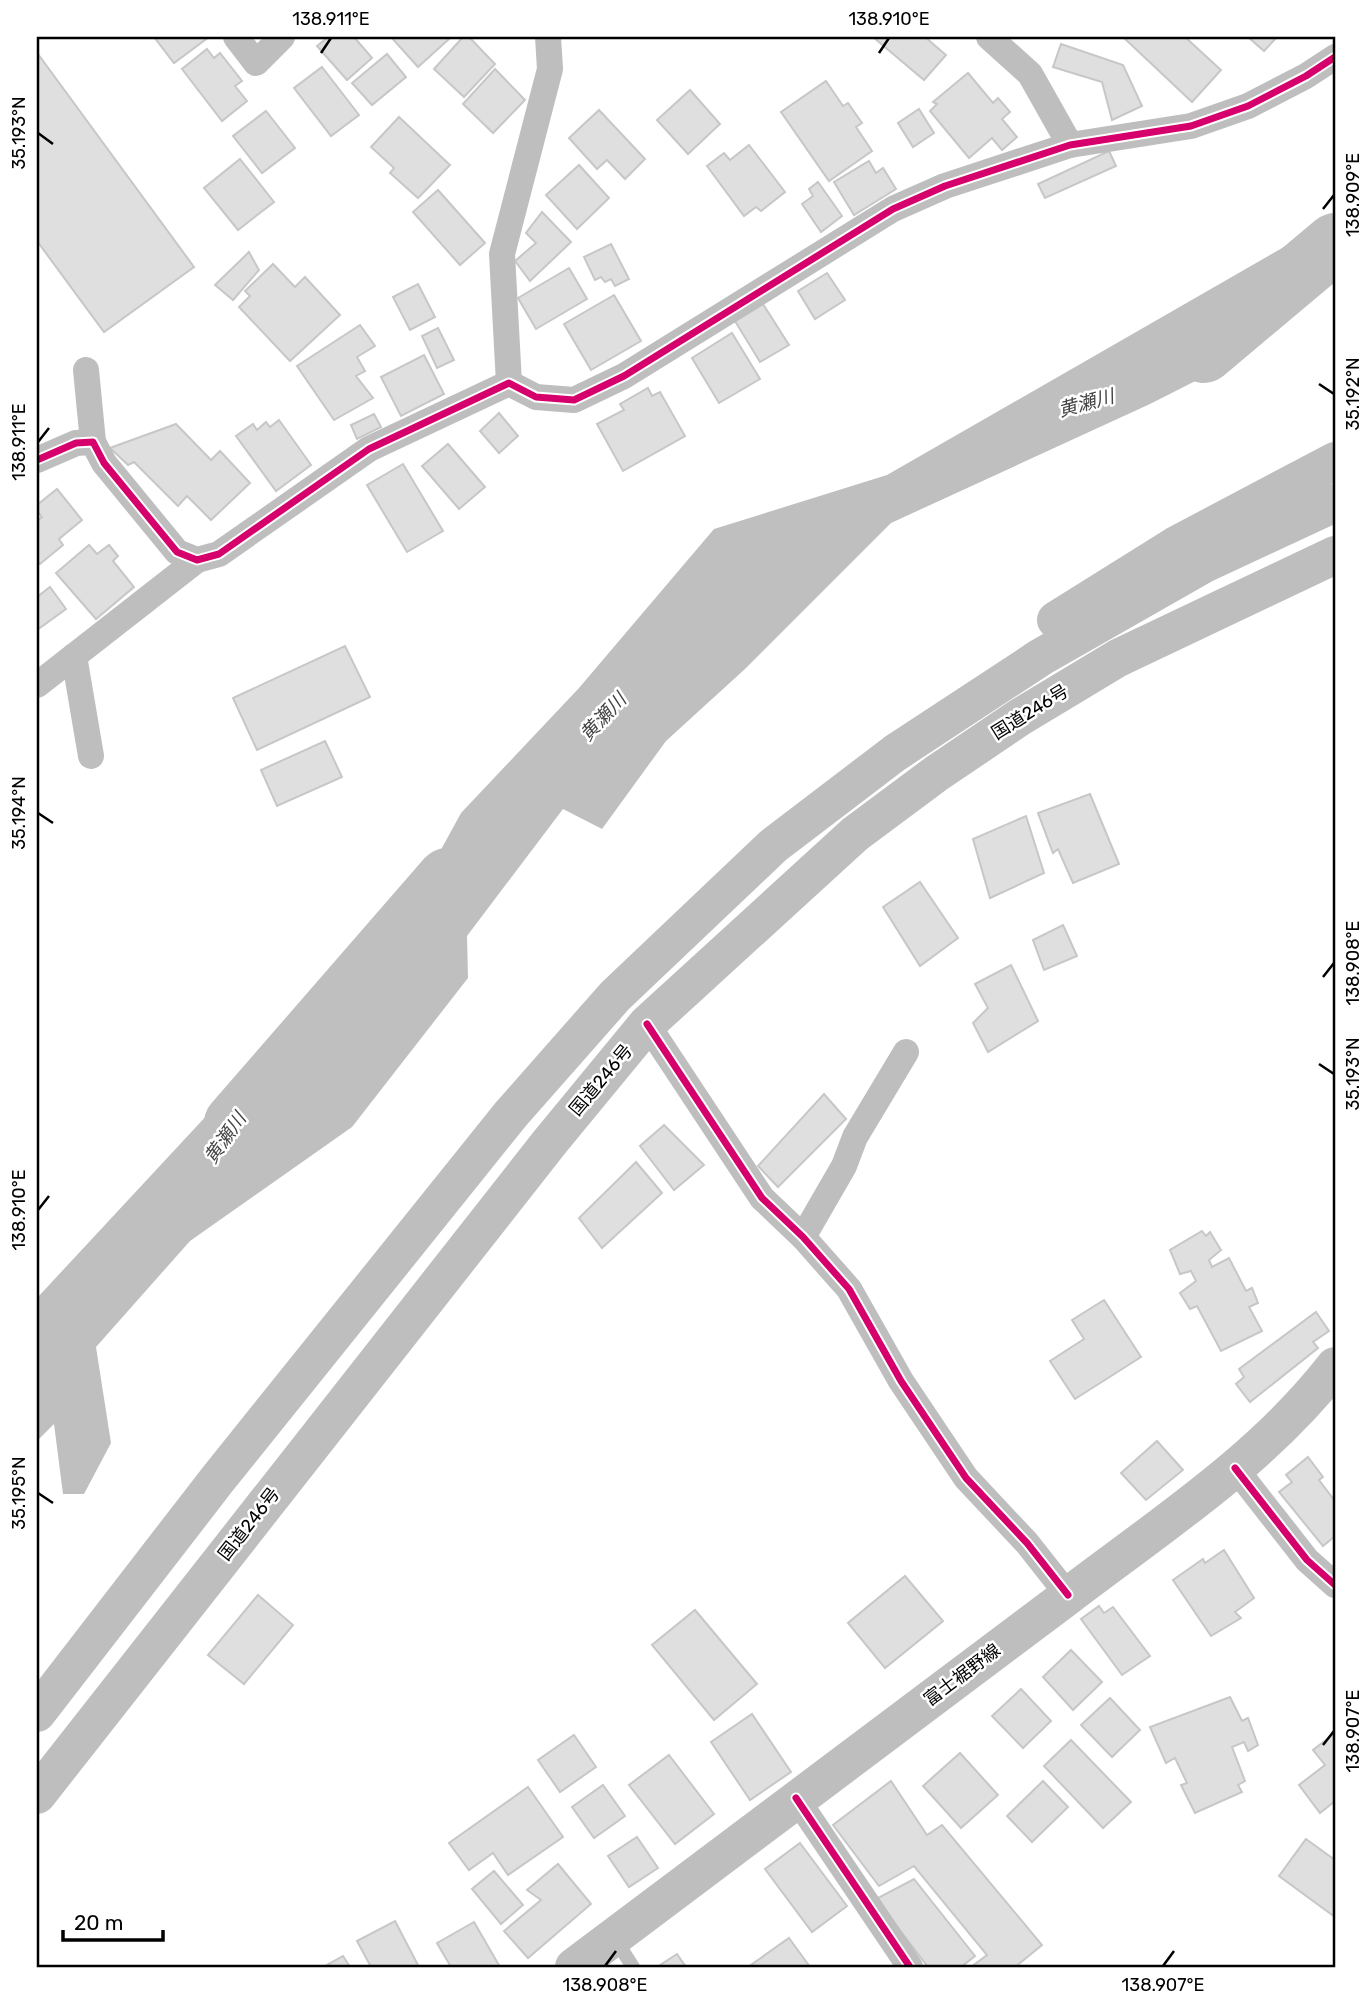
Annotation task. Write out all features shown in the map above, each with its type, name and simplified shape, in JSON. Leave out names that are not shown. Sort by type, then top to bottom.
[{"type":"main road","points":[[37,1713],[216,1480],[510,1114],[615,996],[773,846],[895,753],[1037,632],[1176,545],[1335,461]]},
{"type":"main road","points":[[895,753],[1041,657],[1204,564],[1335,503]]},
{"type":"main road","name":"国道246号","points":[[37,1795],[549,1143],[647,1024],[855,834],[937,773],[1020,717],[1118,658],[1335,555]]},
{"type":"main road","points":[[1210,616],[1335,586]]},
{"type":"main road","name":"富士裾野線","points":[[574,1967],[623,1952],[796,1798],[1235,1468],[1310,1398],[1335,1366]]},
{"type":"street","points":[[236,37],[256,63],[282,37]]},
{"type":"street","points":[[509,383],[502,254],[551,69],[548,37]]},
{"type":"street","points":[[989,37],[1030,74],[1070,145]]},
{"type":"street","points":[[509,383],[536,397],[574,400],[624,376],[893,209],[945,186],[1070,145],[1191,126],[1248,106],[1306,76],[1335,57]]},
{"type":"street","points":[[86,370],[93,442],[104,463],[177,552],[197,560]]},
{"type":"street","points":[[37,685],[197,560],[219,554],[369,449],[509,383]]},
{"type":"street","points":[[37,460],[76,443],[93,442]]},
{"type":"street","points":[[74,656],[91,756]]},
{"type":"street","points":[[647,1024],[762,1198],[803,1237],[849,1289],[901,1381],[966,1478],[1027,1543],[1069,1595]]},
{"type":"street","points":[[803,1237],[844,1166],[855,1137],[906,1052]]},
{"type":"street","points":[[1235,1468],[1307,1560],[1335,1585]]},
{"type":"street","points":[[796,1798],[909,1967]]},
{"type":"water","points":[[1310,232],[1225,366],[1150,404],[891,523],[745,669],[666,741],[602,829],[563,809],[467,936],[468,978],[352,1127],[190,1241],[96,1347],[111,1443],[84,1494],[63,1494],[54,1424],[37,1441],[37,1298],[209,1113],[348,1020],[461,813],[579,688],[714,529],[887,475]]},
{"type":"building","points":[[154,37],[209,37],[174,63]]},
{"type":"building","points":[[328,37],[354,37],[372,58],[347,80],[317,46]]},
{"type":"building","points":[[391,37],[448,37],[449,39],[418,67]]},
{"type":"building","points":[[463,37],[469,37],[495,64],[464,97],[434,69]]},
{"type":"building","points":[[873,37],[925,37],[946,55],[924,80]]},
{"type":"building","points":[[1123,37],[1185,37],[1221,70],[1192,102]]},
{"type":"building","points":[[1248,37],[1277,37],[1264,51]]},
{"type":"building","points":[[1061,44],[1123,65],[1142,106],[1112,120],[1102,82],[1053,67]]},
{"type":"building","points":[[207,49],[214,58],[220,53],[242,81],[235,86],[247,101],[222,121],[182,69]]},
{"type":"building","points":[[38,54],[194,267],[104,332],[37,241]]},
{"type":"building","points":[[387,54],[406,77],[372,105],[352,83]]},
{"type":"building","points":[[322,67],[359,115],[331,136],[294,88]]},
{"type":"building","points":[[495,69],[525,100],[493,133],[463,104]]},
{"type":"building","points":[[968,73],[993,103],[998,98],[1010,112],[1002,119],[1017,137],[1002,150],[992,138],[969,158],[930,111],[937,104],[933,102]]},
{"type":"building","points":[[826,81],[843,106],[848,103],[862,123],[856,127],[872,151],[829,181],[781,112]]},
{"type":"building","points":[[690,90],[720,124],[688,154],[657,120]]},
{"type":"building","points":[[919,109],[934,133],[913,147],[898,123]]},
{"type":"building","points":[[599,110],[645,159],[625,179],[607,160],[597,169],[569,138]]},
{"type":"building","points":[[266,111],[295,148],[262,173],[233,136]]},
{"type":"building","points":[[399,117],[450,165],[418,198],[390,173],[394,168],[371,147]]},
{"type":"building","points":[[749,145],[785,192],[761,211],[756,207],[744,216],[707,166],[724,153],[730,160]]},
{"type":"building","points":[[1109,151],[1116,166],[1045,198],[1038,184]]},
{"type":"building","points":[[240,159],[274,202],[238,230],[204,188]]},
{"type":"building","points":[[869,161],[876,173],[883,168],[896,189],[854,215],[834,182]]},
{"type":"building","points":[[579,165],[609,198],[577,229],[546,195]]},
{"type":"building","points":[[818,182],[842,216],[821,232],[802,204],[813,196],[809,189]]},
{"type":"building","points":[[438,190],[485,243],[460,265],[413,212]]},
{"type":"building","points":[[542,212],[571,242],[530,281],[515,261],[536,243],[526,233]]},
{"type":"building","points":[[611,244],[629,279],[615,286],[611,279],[605,282],[601,277],[595,280],[584,257]]},
{"type":"building","points":[[249,252],[259,270],[233,300],[215,285]]},
{"type":"building","points":[[273,264],[295,287],[305,277],[340,315],[290,361],[239,307],[250,296],[245,291]]},
{"type":"building","points":[[569,268],[587,299],[536,329],[518,298]]},
{"type":"building","points":[[827,273],[845,300],[815,319],[798,291]]},
{"type":"building","points":[[418,284],[435,317],[410,330],[393,297]]},
{"type":"building","points":[[614,295],[641,341],[591,370],[564,324]]},
{"type":"building","points":[[763,304],[789,345],[760,362],[735,321]]},
{"type":"building","points":[[360,325],[375,346],[357,357],[365,371],[356,376],[373,398],[334,420],[297,366]]},
{"type":"building","points":[[438,328],[454,360],[437,368],[422,336]]},
{"type":"building","points":[[732,333],[760,379],[719,403],[692,358]]},
{"type":"building","points":[[424,355],[444,394],[401,416],[381,377]]},
{"type":"building","points":[[648,388],[652,396],[660,392],[685,436],[623,471],[597,424],[624,410],[620,404]]},
{"type":"building","points":[[499,413],[518,436],[499,453],[480,431]]},
{"type":"building","points":[[374,414],[381,427],[357,439],[351,425]]},
{"type":"building","points":[[279,420],[311,465],[276,491],[236,436],[253,424],[257,430],[266,422],[270,427]]},
{"type":"building","points":[[176,424],[211,460],[220,451],[250,483],[211,520],[187,496],[178,506],[134,462],[128,465],[110,448]]},
{"type":"building","points":[[448,444],[485,487],[459,509],[422,466]]},
{"type":"building","points":[[403,464],[443,531],[407,552],[367,485]]},
{"type":"building","points":[[57,489],[82,520],[59,539],[63,545],[40,564],[37,561],[37,521],[42,517],[37,511],[37,505]]},
{"type":"building","points":[[89,545],[97,554],[109,545],[118,556],[113,561],[134,587],[96,619],[56,573]]},
{"type":"building","points":[[50,587],[66,609],[37,630],[37,597]]},
{"type":"building","points":[[345,646],[370,697],[257,750],[233,698]]},
{"type":"building","points":[[325,741],[342,777],[277,806],[261,770]]},
{"type":"building","points":[[1090,794],[1119,864],[1073,883],[1058,849],[1053,853],[1038,813]]},
{"type":"building","points":[[1026,816],[1044,873],[990,898],[973,839]]},
{"type":"building","points":[[920,882],[958,938],[920,966],[883,907]]},
{"type":"building","points":[[1063,925],[1077,956],[1044,970],[1033,940]]},
{"type":"building","points":[[1011,965],[1038,1021],[988,1052],[973,1023],[988,1008],[975,984]]},
{"type":"building","points":[[824,1094],[846,1119],[778,1187],[758,1166]]},
{"type":"building","points":[[664,1125],[704,1165],[674,1190],[640,1146]]},
{"type":"building","points":[[636,1162],[662,1193],[602,1248],[579,1218]]},
{"type":"building","points":[[1202,1231],[1206,1236],[1210,1232],[1221,1250],[1209,1260],[1212,1267],[1229,1258],[1246,1291],[1252,1288],[1258,1303],[1249,1307],[1262,1331],[1221,1351],[1197,1306],[1190,1309],[1180,1293],[1196,1281],[1191,1271],[1180,1274],[1170,1250]]},
{"type":"building","points":[[1104,1300],[1141,1357],[1075,1399],[1050,1361],[1084,1339],[1072,1320]]},
{"type":"building","points":[[1316,1312],[1329,1331],[1313,1342],[1318,1348],[1250,1402],[1236,1384],[1244,1377],[1239,1369]]},
{"type":"building","points":[[1157,1441],[1183,1470],[1146,1500],[1121,1473]]},
{"type":"building","points":[[1308,1457],[1323,1477],[1319,1480],[1335,1501],[1335,1536],[1323,1546],[1279,1492],[1292,1482],[1286,1475]]},
{"type":"building","points":[[1224,1550],[1254,1598],[1235,1612],[1241,1618],[1211,1636],[1173,1580],[1203,1559],[1205,1563]]},
{"type":"building","points":[[905,1576],[943,1621],[885,1668],[848,1623]]},
{"type":"building","points":[[258,1595],[293,1625],[244,1684],[208,1655]]},
{"type":"building","points":[[1099,1606],[1104,1613],[1113,1607],[1150,1656],[1122,1675],[1081,1619]]},
{"type":"building","points":[[695,1610],[757,1684],[714,1720],[652,1645]]},
{"type":"building","points":[[1071,1650],[1102,1682],[1073,1710],[1043,1677]]},
{"type":"building","points":[[1021,1689],[1051,1721],[1023,1748],[992,1716]]},
{"type":"building","points":[[1230,1697],[1242,1721],[1248,1718],[1258,1745],[1248,1751],[1244,1742],[1232,1747],[1245,1781],[1238,1785],[1242,1792],[1195,1813],[1181,1785],[1187,1783],[1175,1758],[1166,1763],[1150,1727]]},
{"type":"building","points":[[1110,1698],[1140,1730],[1112,1757],[1081,1725]]},
{"type":"building","points":[[752,1714],[791,1772],[750,1800],[711,1742]]},
{"type":"building","points":[[1335,1733],[1335,1801],[1320,1813],[1299,1785],[1325,1765],[1313,1750]]},
{"type":"building","points":[[574,1735],[596,1767],[560,1792],[538,1760]]},
{"type":"building","points":[[1071,1740],[1131,1802],[1103,1828],[1044,1766]]},
{"type":"building","points":[[960,1753],[998,1795],[961,1828],[923,1786]]},
{"type":"building","points":[[669,1755],[714,1814],[675,1844],[629,1785]]},
{"type":"building","points":[[891,1781],[927,1835],[942,1825],[1042,1945],[1015,1967],[971,1967],[987,1955],[914,1866],[879,1886],[833,1825]]},
{"type":"building","points":[[1043,1781],[1068,1807],[1032,1842],[1007,1816]]},
{"type":"building","points":[[603,1785],[625,1816],[594,1838],[572,1807]]},
{"type":"building","points":[[528,1787],[563,1837],[508,1875],[493,1853],[469,1870],[449,1843]]},
{"type":"building","points":[[637,1837],[658,1868],[629,1887],[608,1856]]},
{"type":"building","points":[[1306,1839],[1335,1860],[1335,1917],[1279,1876]]},
{"type":"building","points":[[800,1843],[847,1906],[812,1932],[765,1869]]},
{"type":"building","points":[[558,1864],[591,1904],[528,1958],[504,1931],[541,1900],[527,1890]]},
{"type":"building","points":[[494,1871],[523,1905],[501,1924],[472,1889]]},
{"type":"building","points":[[914,1879],[975,1956],[961,1967],[928,1967],[876,1899]]},
{"type":"building","points":[[395,1921],[419,1967],[371,1967],[357,1941]]},
{"type":"building","points":[[474,1922],[500,1967],[451,1967],[437,1943]]},
{"type":"building","points":[[789,1938],[810,1967],[748,1967]]},
{"type":"building","points":[[677,1954],[686,1967],[657,1967]]},
{"type":"building","points":[[343,1956],[350,1967],[325,1966]]},
{"type":"waterway","name":"黄瀬川","points":[[1204,353],[1335,243]]},
{"type":"waterway","name":"黄瀬川","points":[[234,1123],[447,878]]},
{"type":"cycle path","points":[[37,460],[76,443],[93,442],[104,463],[177,552],[197,560],[219,554],[369,449],[509,383],[536,397],[574,400],[624,376],[893,209],[945,186],[1070,145],[1191,126],[1248,106],[1306,76],[1335,57]]},
{"type":"cycle path","points":[[647,1024],[762,1198],[803,1237],[849,1289],[901,1381],[966,1478],[1027,1543],[1068,1595]]},
{"type":"cycle path","points":[[1235,1468],[1307,1560],[1335,1585]]},
{"type":"cycle path","points":[[796,1798],[910,1967]]}]
